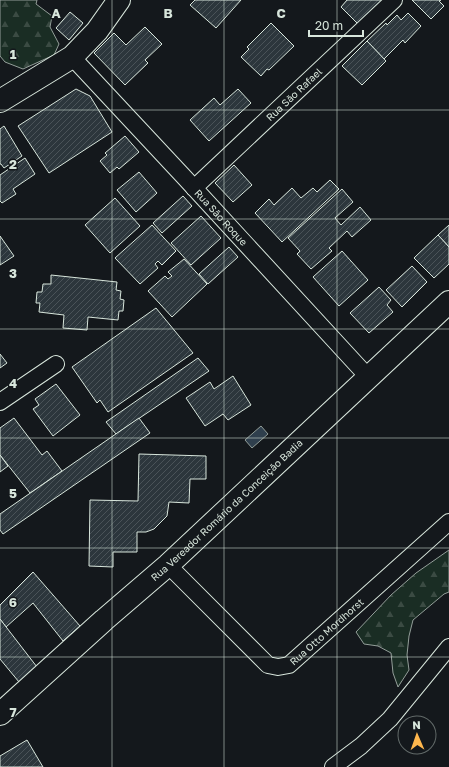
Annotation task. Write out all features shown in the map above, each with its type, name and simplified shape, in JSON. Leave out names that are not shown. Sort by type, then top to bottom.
[{"type":"street","points":[[0,101],[72,57],[97,31],[120,0]]},
{"type":"street","name":"Rua São Rafael","points":[[194,188],[394,0]]},
{"type":"street","name":"Rua São Roque","points":[[72,57],[369,378]]},
{"type":"street","name":"Rua Vereador Romário da Conceição Badia","points":[[0,714],[168,564],[449,302]]},
{"type":"street","points":[[0,402],[56,364]]},
{"type":"street","name":"Rua Otto Mordhorst","points":[[168,564],[268,665],[278,667],[289,665],[449,522]]},
{"type":"street","points":[[333,767],[361,746],[390,719],[449,647]]},
{"type":"green space","points":[[0,0],[37,0],[36,4],[52,16],[50,27],[59,44],[54,55],[23,69],[5,62],[0,56]]},
{"type":"green space","points":[[449,550],[449,592],[444,594],[413,620],[409,636],[407,655],[409,670],[398,687],[393,673],[391,653],[378,646],[364,644],[356,632],[391,595],[416,573]]},
{"type":"water","points":[[261,426],[268,434],[252,448],[245,440]]},
{"type":"building","points":[[195,0],[241,0],[216,28],[190,5]]},
{"type":"building","points":[[347,0],[383,0],[358,24],[341,7]]},
{"type":"building","points":[[412,0],[441,0],[439,1],[444,6],[431,19]]},
{"type":"building","points":[[70,12],[83,23],[69,40],[56,28]]},
{"type":"building","points":[[408,13],[421,26],[405,43],[403,40],[384,59],[367,41],[397,15],[401,20]]},
{"type":"building","points":[[271,23],[294,46],[261,76],[241,57],[249,49],[247,47]]},
{"type":"building","points":[[145,27],[162,44],[145,60],[148,63],[125,85],[94,53],[114,33],[126,45]]},
{"type":"building","points":[[367,41],[386,61],[362,85],[342,66]]},
{"type":"building","points":[[76,89],[90,96],[112,132],[49,173],[18,126]]},
{"type":"building","points":[[238,89],[251,103],[209,141],[190,120],[214,98],[220,105]]},
{"type":"building","points":[[4,126],[22,156],[4,168],[0,164],[0,129]]},
{"type":"building","points":[[125,136],[139,152],[119,169],[117,167],[110,173],[100,161],[107,155],[105,153]]},
{"type":"building","points":[[25,158],[35,174],[13,189],[16,194],[2,203],[0,201],[0,175]]},
{"type":"building","points":[[234,165],[252,185],[233,202],[215,183]]},
{"type":"building","points":[[139,172],[157,193],[136,212],[117,190]]},
{"type":"building","points":[[330,180],[339,189],[282,242],[255,213],[269,199],[274,205],[292,188],[301,198],[313,188],[317,192]]},
{"type":"building","points":[[342,189],[353,202],[335,218],[341,225],[360,207],[371,220],[352,237],[347,231],[329,248],[332,251],[311,269],[297,254],[300,251],[288,238]]},
{"type":"building","points":[[183,196],[192,206],[162,233],[153,223]]},
{"type":"building","points":[[115,198],[140,226],[110,253],[85,225]]},
{"type":"building","points":[[201,216],[221,238],[191,265],[171,243]]},
{"type":"building","points":[[152,225],[176,251],[162,265],[158,261],[155,264],[158,268],[140,284],[115,258]]},
{"type":"building","points":[[449,225],[449,247],[438,235]]},
{"type":"building","points":[[438,235],[449,247],[449,264],[434,278],[414,258]]},
{"type":"building","points":[[0,236],[14,256],[0,265]]},
{"type":"building","points":[[229,247],[238,257],[208,284],[199,274]]},
{"type":"building","points":[[342,251],[368,280],[339,306],[313,277]]},
{"type":"building","points":[[184,259],[207,284],[172,317],[148,291],[165,276],[168,279],[172,276],[168,272]]},
{"type":"building","points":[[412,266],[427,282],[402,307],[386,290]]},
{"type":"building","points":[[51,275],[117,282],[116,290],[121,291],[120,299],[124,300],[123,311],[119,311],[118,320],[88,317],[87,330],[63,328],[64,315],[39,312],[40,303],[36,303],[37,292],[42,292],[43,284],[51,284]]},
{"type":"building","points":[[379,287],[391,300],[387,305],[393,312],[369,333],[350,313]]},
{"type":"building","points":[[156,308],[193,353],[108,412],[100,400],[97,403],[72,367]]},
{"type":"building","points":[[0,354],[7,363],[0,368]]},
{"type":"building","points":[[198,358],[209,371],[116,434],[106,422]]},
{"type":"building","points":[[233,376],[251,405],[228,420],[223,414],[205,426],[186,398],[210,382],[214,389]]},
{"type":"building","points":[[56,384],[80,415],[53,436],[33,409],[39,405],[35,399]]},
{"type":"building","points":[[14,418],[42,455],[47,451],[62,471],[30,493],[0,455],[0,428]]},
{"type":"building","points":[[139,418],[150,433],[3,534],[0,530],[0,514]]},
{"type":"building","points":[[139,454],[206,456],[206,479],[190,479],[189,503],[169,502],[167,516],[154,529],[146,532],[137,532],[137,552],[113,552],[113,567],[89,566],[90,500],[138,501]]},
{"type":"building","points":[[0,455],[8,466],[0,472]]},
{"type":"building","points":[[33,572],[80,626],[63,641],[33,603],[6,627],[0,619],[0,605]]},
{"type":"building","points":[[0,619],[37,667],[19,682],[0,659]]},
{"type":"building","points":[[27,740],[43,767],[0,767],[0,756]]}]
